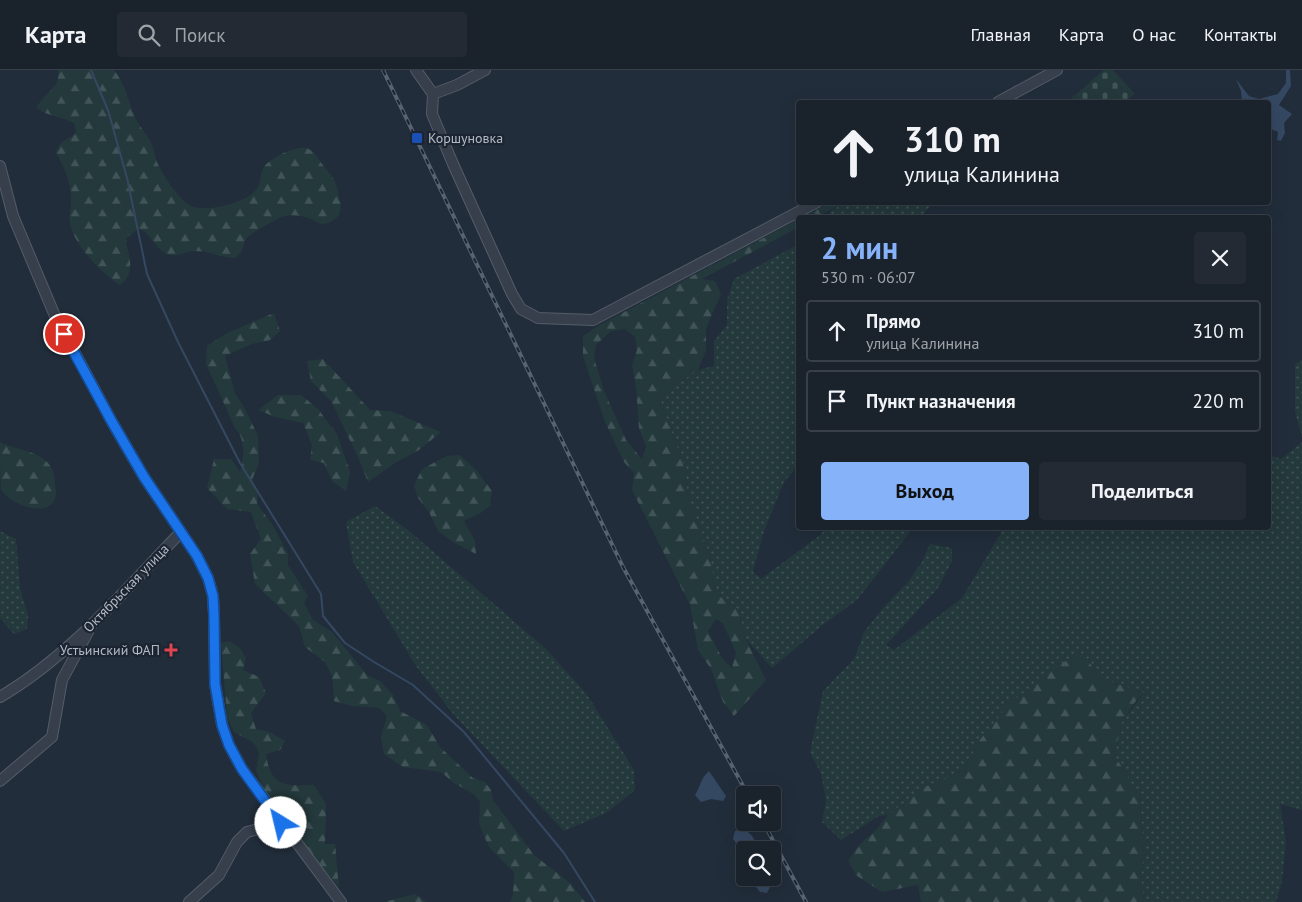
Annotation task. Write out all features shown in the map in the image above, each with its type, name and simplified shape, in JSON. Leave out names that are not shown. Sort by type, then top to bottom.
[{"type":"street","points":[[416,70],[433,94],[432,114],[512,294],[521,309],[538,318],[593,320],[811,205]]},
{"type":"street","points":[[433,94],[457,85],[485,70]]},
{"type":"street","points":[[1002,100],[1056,70]]},
{"type":"street","points":[[0,166],[13,216],[55,316],[144,477],[208,578],[213,596],[215,684],[222,725],[229,745],[242,769],[342,902]]},
{"type":"street","name":"Октябрьская улица","points":[[0,697],[36,673],[92,624],[180,533]]},
{"type":"street","points":[[0,780],[52,737],[62,680],[92,624]]},
{"type":"street","points":[[189,902],[219,875],[237,842],[246,832],[281,823]]},
{"type":"green space","points":[[58,70],[114,70],[124,86],[136,119],[152,144],[157,162],[163,173],[175,191],[189,205],[214,208],[243,199],[256,190],[262,172],[270,161],[288,151],[305,148],[315,154],[331,175],[337,187],[341,205],[340,212],[332,221],[321,224],[300,216],[288,215],[281,217],[248,237],[241,252],[235,258],[199,251],[170,255],[159,248],[146,233],[138,229],[126,238],[130,268],[129,274],[120,285],[105,274],[89,258],[72,231],[70,223],[71,200],[69,181],[56,153],[60,144],[76,132],[75,124],[37,108],[57,82]]},
{"type":"green space","points":[[1104,70],[1113,70],[1135,94],[1127,100],[1069,100]]},
{"type":"green space","points":[[825,205],[841,205],[820,215],[806,215]]},
{"type":"green space","points":[[841,205],[931,205],[922,215],[828,215]]},
{"type":"green space","points":[[796,221],[796,229],[702,279],[715,281],[721,294],[706,328],[706,350],[698,370],[677,384],[660,399],[683,463],[689,501],[711,561],[715,593],[739,610],[745,638],[766,680],[734,716],[723,702],[711,669],[698,650],[690,605],[632,490],[634,473],[624,462],[605,422],[583,356],[583,336],[598,326]],"holes":[[[625,329],[635,337],[637,350],[632,365],[636,387],[639,428],[646,447],[642,459],[626,440],[604,391],[594,358],[596,345],[611,331]],[[716,619],[723,623],[736,653],[732,668],[722,658],[708,631]]]},
{"type":"green space","points":[[796,246],[796,468],[784,482],[764,531],[753,572],[761,579],[824,530],[911,530],[857,600],[824,624],[772,668],[745,638],[739,610],[715,593],[711,561],[689,501],[683,463],[660,399],[677,384],[698,370],[714,366],[714,341],[727,325],[727,300],[734,279]]},
{"type":"green space","points":[[274,313],[280,331],[270,340],[252,344],[225,356],[235,393],[258,436],[259,463],[252,480],[258,492],[257,504],[272,524],[288,554],[288,565],[308,596],[304,603],[313,620],[332,632],[367,675],[380,681],[393,695],[400,711],[427,725],[440,747],[473,778],[485,782],[491,790],[493,800],[534,855],[570,883],[585,902],[510,902],[513,894],[514,872],[489,847],[479,824],[480,802],[475,795],[454,783],[441,772],[403,767],[384,754],[381,737],[387,716],[379,708],[352,706],[334,701],[332,676],[325,662],[305,647],[299,626],[255,584],[250,554],[261,539],[251,512],[227,509],[207,488],[214,459],[231,459],[240,472],[243,449],[239,433],[206,364],[207,346],[227,333]]},
{"type":"green space","points":[[323,359],[370,410],[390,411],[441,432],[419,450],[395,463],[368,482],[331,401],[311,381],[307,361]]},
{"type":"green space","points":[[1302,360],[1302,437],[1295,412],[1295,364]]},
{"type":"green space","points":[[278,395],[301,395],[318,409],[337,434],[350,472],[346,491],[332,481],[324,463],[310,460],[312,445],[303,423],[275,417],[258,410]]},
{"type":"green space","points":[[0,442],[31,452],[48,463],[54,475],[56,493],[54,501],[49,506],[42,508],[26,507],[11,499],[1,489]]},
{"type":"green space","points":[[1302,442],[1302,810],[1280,804],[1286,842],[1282,882],[1276,902],[1144,902],[1141,878],[1144,847],[1139,796],[1114,754],[1122,722],[1144,693],[1100,678],[1083,653],[979,741],[965,769],[928,786],[888,815],[879,816],[841,840],[822,822],[826,800],[821,774],[810,752],[823,691],[854,659],[864,632],[883,608],[908,582],[922,562],[930,544],[952,548],[952,561],[938,588],[886,645],[894,650],[962,598],[1003,530],[1271,530],[1271,456],[1281,459]]},
{"type":"green space","points":[[460,455],[477,471],[492,491],[490,506],[464,521],[475,541],[476,554],[453,542],[438,531],[429,512],[418,498],[414,486],[422,469],[447,456]]},
{"type":"green space","points":[[375,506],[408,530],[545,648],[586,693],[634,770],[635,790],[608,812],[564,831],[454,715],[416,666],[353,562],[346,522]]},
{"type":"green space","points":[[0,531],[16,539],[20,588],[28,615],[27,629],[14,634],[0,618]]},
{"type":"green space","points":[[229,641],[239,647],[246,658],[243,670],[259,677],[266,693],[251,713],[256,729],[270,732],[285,741],[280,750],[266,754],[271,773],[276,779],[288,784],[314,785],[326,804],[325,844],[335,844],[339,887],[300,841],[268,797],[256,771],[259,753],[254,743],[234,732],[227,717],[221,643]]},
{"type":"green space","points":[[1083,653],[1100,678],[1144,693],[1135,702],[1122,722],[1114,754],[1139,796],[1144,847],[1141,878],[1144,902],[921,902],[918,885],[882,892],[857,876],[848,861],[860,844],[876,830],[888,815],[925,787],[965,769],[979,741],[1009,704],[1062,663]]},
{"type":"green space","points":[[415,894],[427,902],[384,902]]},
{"type":"water","points":[[1286,70],[1290,70],[1291,86],[1279,105],[1292,114],[1284,123],[1285,133],[1281,141],[1277,140],[1278,132],[1271,129],[1271,100],[1242,100],[1241,91],[1236,79],[1249,96],[1259,99],[1278,94],[1286,83]]},
{"type":"water","points":[[709,771],[726,796],[723,801],[711,799],[701,802],[695,795]]},
{"type":"water","points":[[735,831],[747,831],[755,841],[736,841],[736,843],[733,839]]},
{"type":"water","points":[[755,886],[770,886],[767,893],[760,892]]},
{"type":"waterway","points":[[91,70],[108,110],[127,178],[147,274],[178,342],[240,463],[321,594],[323,616],[345,643],[413,685],[464,732],[564,853],[595,902]]},
{"type":"railway","points":[[383,70],[623,567],[743,786]]},
{"type":"railway","points":[[768,831],[806,902]]},
{"type":"place","name":"Коршуновка","points":[[417,138]]},
{"type":"place","name":"Устьинский ФАП","points":[[171,650]]},
{"type":"route","points":[[64,334],[144,477],[197,556],[208,578],[213,596],[215,684],[222,725],[229,745],[242,769],[281,823]]}]
